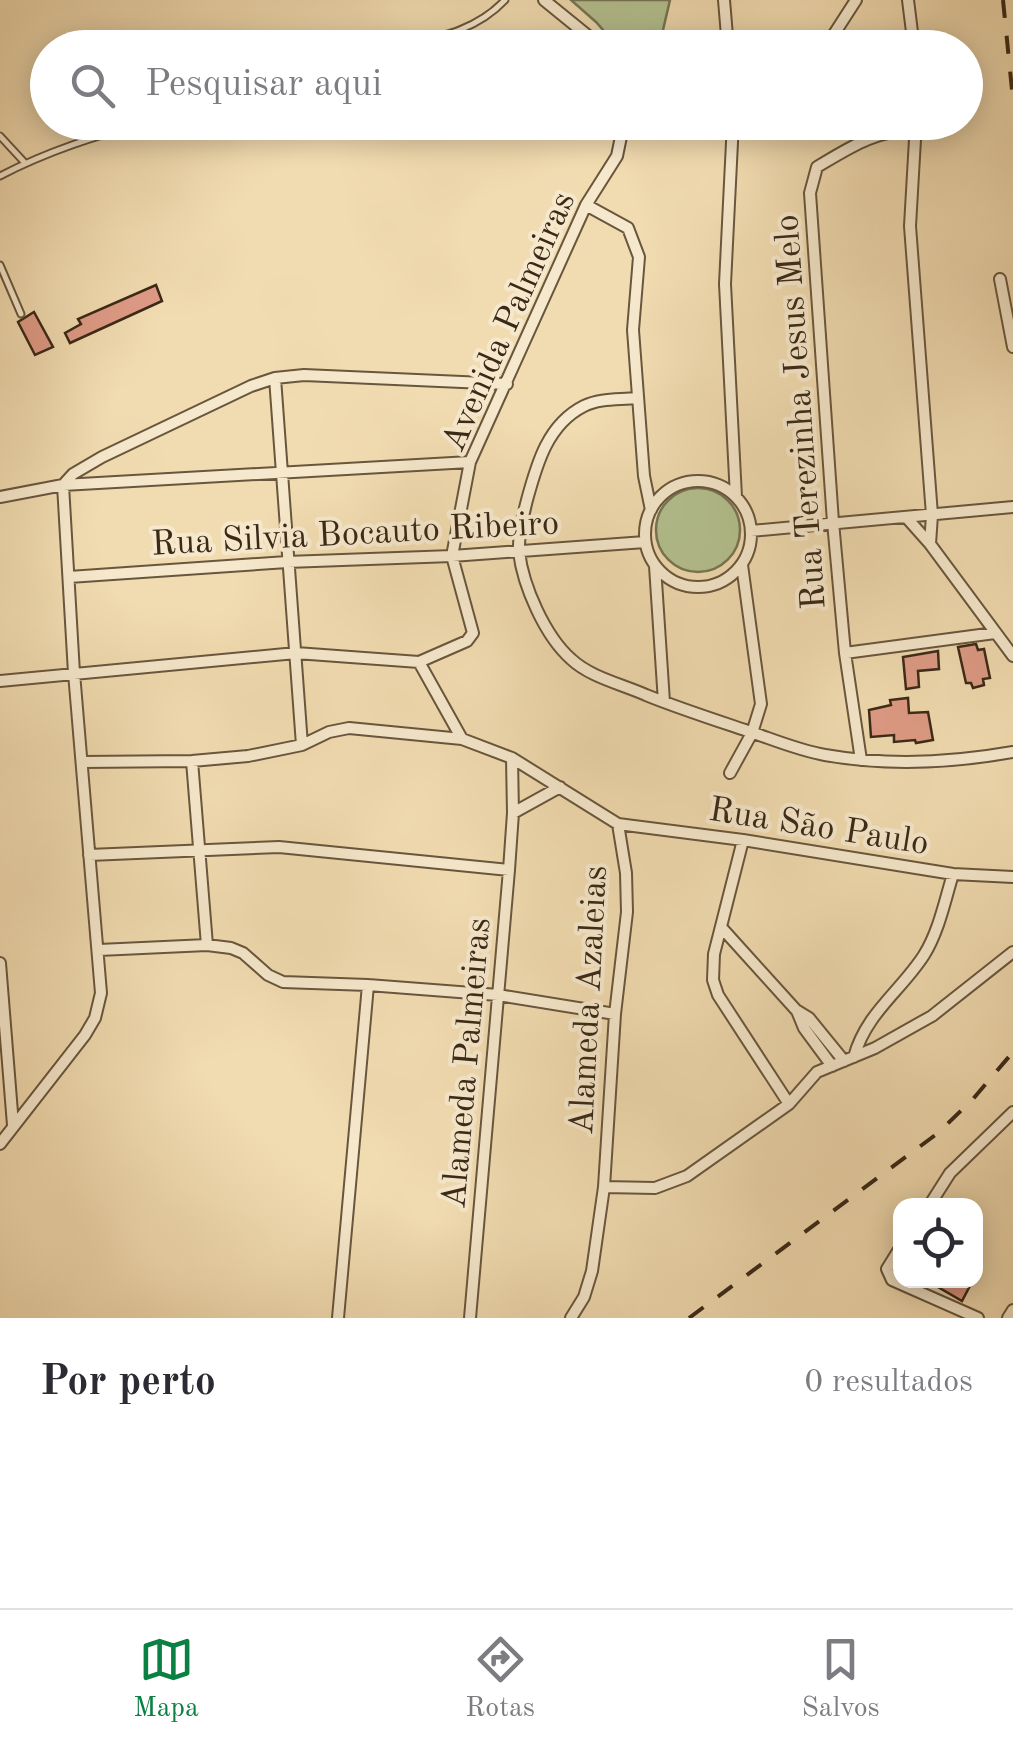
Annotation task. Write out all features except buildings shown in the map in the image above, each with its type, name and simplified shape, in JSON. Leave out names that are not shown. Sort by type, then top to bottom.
[{"type":"street","points":[[544,0],[581,30]]},
{"type":"street","points":[[724,0],[726,30]]},
{"type":"street","points":[[837,30],[856,0]]},
{"type":"street","points":[[908,0],[912,30]]},
{"type":"street","name":"Avenida Palmeiras","points":[[418,662],[467,640],[473,633],[452,556],[470,462],[586,206],[617,156],[620,140]]},
{"type":"street","points":[[732,140],[725,284],[736,497]]},
{"type":"street","name":"Rua Terezinha Jesus Melo","points":[[861,760],[844,653],[810,193],[817,168],[862,140]]},
{"type":"street","points":[[915,140],[910,226],[932,514],[930,544]]},
{"type":"street","points":[[586,206],[628,228],[639,257],[633,330],[636,398],[650,510]]},
{"type":"street","points":[[1000,280],[1013,346]]},
{"type":"street","points":[[0,1144],[85,1035],[95,1018],[101,993],[74,673],[63,485],[102,457],[251,386],[276,378],[304,375],[507,384]]},
{"type":"street","points":[[276,378],[302,744]]},
{"type":"street","points":[[636,398],[583,406],[568,416],[547,441],[537,462],[519,550],[539,616],[567,656],[581,668],[664,702],[821,755],[896,762],[1013,752]]},
{"type":"street","points":[[0,497],[63,485],[470,462]]},
{"type":"street","points":[[644,476],[665,492]]},
{"type":"street","points":[[655,566],[678,584],[692,587],[706,587],[732,575],[749,548],[751,531],[736,497],[709,482],[694,481],[665,492],[650,510],[645,542],[655,566],[664,702]]},
{"type":"street","points":[[751,531],[1013,507]]},
{"type":"street","points":[[906,517],[1013,656]]},
{"type":"street","name":"Rua Silvia Bocauto Ribeiro","points":[[69,577],[645,542]]},
{"type":"street","points":[[730,773],[759,715],[761,694],[742,564]]},
{"type":"street","points":[[844,653],[995,634]]},
{"type":"street","points":[[0,681],[296,653],[418,662],[462,740]]},
{"type":"street","name":"Alameda Azaleias","points":[[82,762],[248,756],[350,728],[462,740],[512,758],[618,824],[626,873],[626,912],[614,1014],[604,1187],[592,1272],[584,1297],[571,1318]]},
{"type":"street","name":"Alameda Palmeiras","points":[[470,1318],[509,870],[512,758]]},
{"type":"street","points":[[192,760],[207,944]]},
{"type":"street","points":[[513,813],[560,787]]},
{"type":"street","name":"Rua São Paulo","points":[[618,824],[953,874],[1013,878]]},
{"type":"street","points":[[743,840],[712,970],[718,995],[789,1104]]},
{"type":"street","points":[[89,855],[279,846],[509,870]]},
{"type":"street","points":[[849,1059],[866,1027],[927,950],[953,874]]},
{"type":"street","points":[[721,926],[796,1010],[849,1059]]},
{"type":"street","points":[[98,950],[207,944],[242,952],[268,975],[283,982],[498,995],[614,1014]]},
{"type":"street","points":[[604,1187],[655,1188],[687,1176],[789,1104],[817,1072],[889,1041],[932,1016],[1013,952]]},
{"type":"street","points":[[0,963],[13,1125]]},
{"type":"street","points":[[338,1318],[368,985]]},
{"type":"street","points":[[796,1010],[804,1028],[832,1066]]},
{"type":"street","points":[[934,1198],[950,1173],[1013,1112]]},
{"type":"street","points":[[910,1288],[978,1318]]},
{"type":"street","points":[[1008,1318],[1013,1310]]},
{"type":"lane","points":[[462,30],[486,18],[505,0]]},
{"type":"lane","points":[[0,136],[25,163]]},
{"type":"lane","points":[[0,176],[82,140]]},
{"type":"lane","points":[[0,266],[21,314]]},
{"type":"green space","points":[[571,0],[670,0],[663,30],[603,30]]},
{"type":"green space","points":[[698,488],[721,495],[733,507],[740,530],[733,553],[721,565],[698,572],[675,565],[663,553],[656,530],[663,507],[675,495]]},
{"type":"railway","points":[[1003,0],[1013,100]]},
{"type":"railway","points":[[689,1318],[938,1133],[1013,1052]]}]
